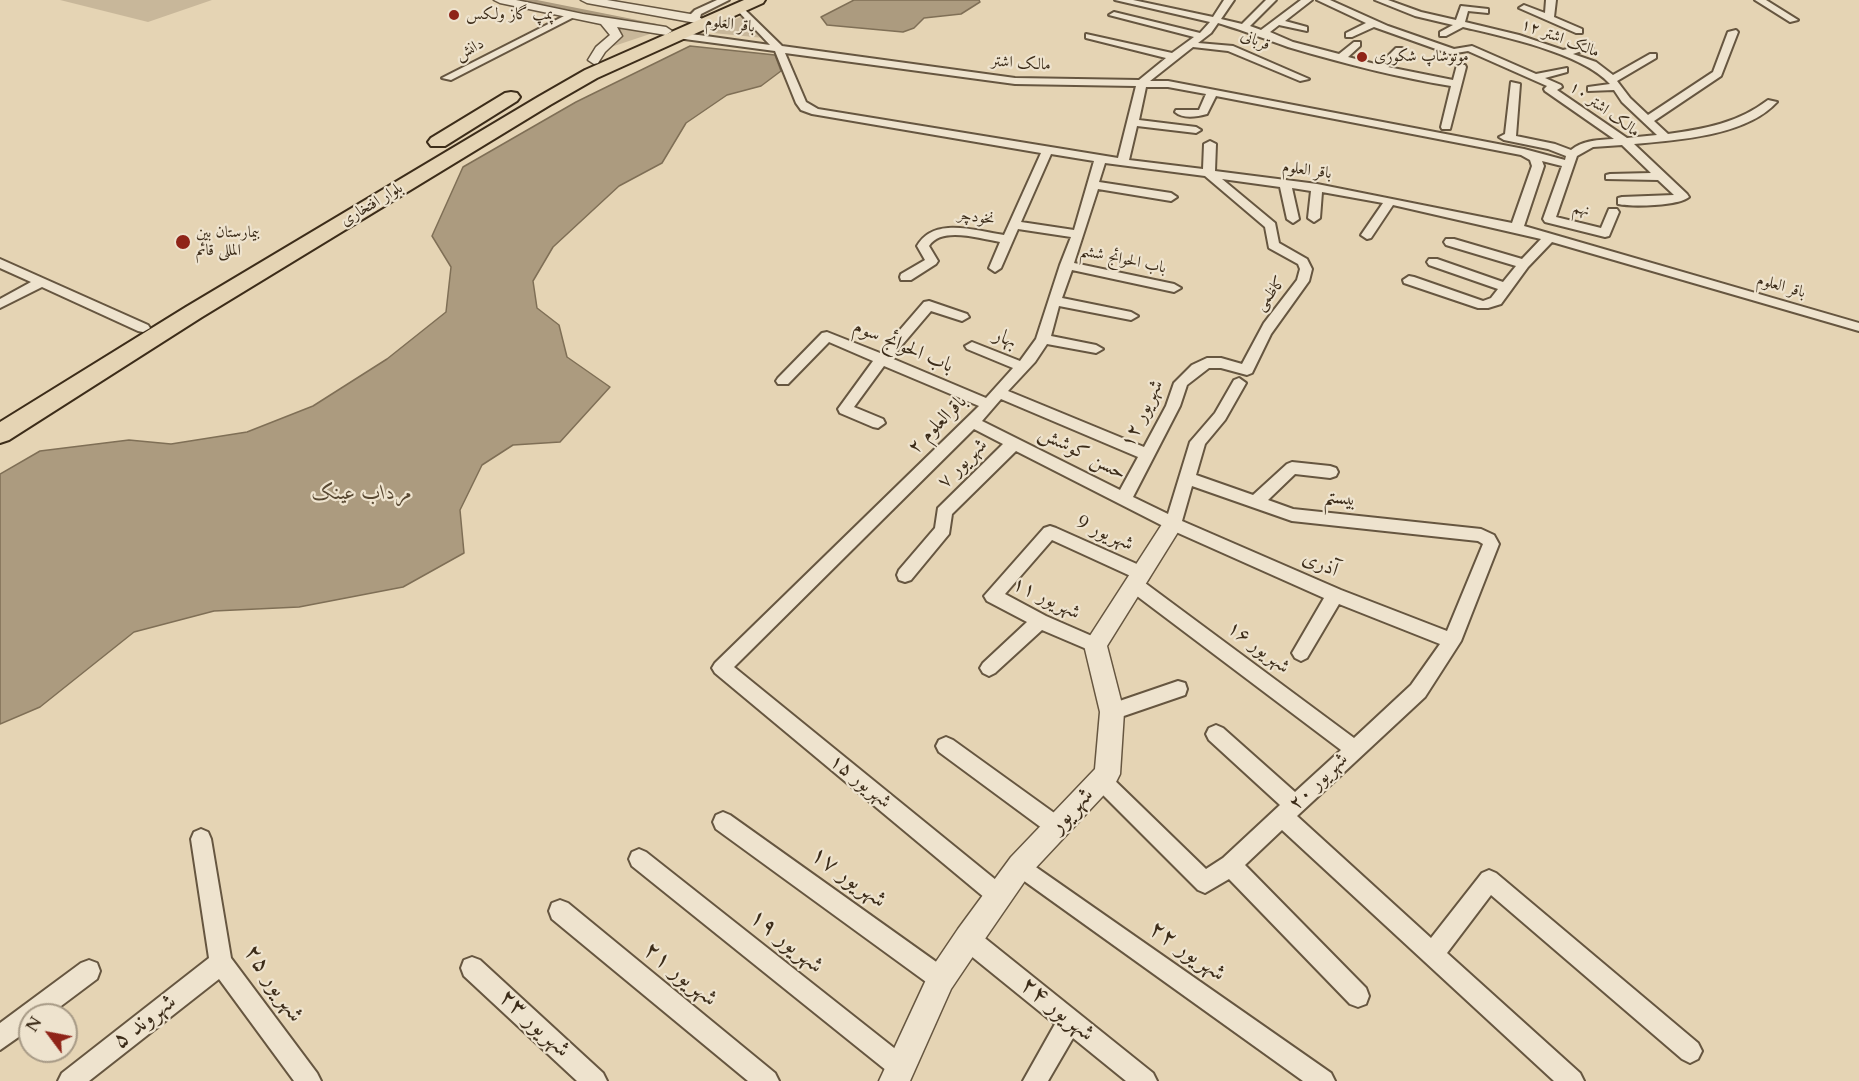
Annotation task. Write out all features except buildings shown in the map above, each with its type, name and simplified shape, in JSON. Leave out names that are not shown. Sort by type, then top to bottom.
[{"type":"highway","name":"بلوار افتخاری","points":[[0,434],[194,312],[544,101],[696,20],[740,2]]},
{"type":"highway","name":"بلوار افتخاری","points":[[0,418],[474,119],[521,92],[594,60],[671,33],[740,2]]},
{"type":"highway","points":[[521,92],[520,96],[523,100],[544,101]]},
{"type":"highway","points":[[474,119],[487,115],[499,117],[503,122],[500,127]]},
{"type":"street","points":[[500,0],[577,17],[671,33]]},
{"type":"street","points":[[587,0],[696,20]]},
{"type":"street","points":[[1120,0],[1137,1],[1244,27],[1290,44],[1408,76],[1457,84]]},
{"type":"street","points":[[1123,162],[1142,83],[1202,36],[1229,0]]},
{"type":"street","points":[[1244,27],[1271,0]]},
{"type":"street","name":"مالک اشتر ۱۲","points":[[1380,0],[1418,14],[1460,25],[1533,27],[1564,54],[1592,64],[1614,83],[1626,100],[1665,137]]},
{"type":"street","points":[[1533,27],[1551,0]]},
{"type":"street","points":[[1760,0],[1793,20]]},
{"type":"street","name":"باقر العلوم","points":[[740,2],[778,47],[801,103],[805,108],[816,112],[1047,151],[1317,188],[1390,201],[1517,228],[1859,327]]},
{"type":"street","points":[[1263,33],[1278,22],[1311,5],[1337,17]]},
{"type":"street","name":"مالک اشتر ۱۰","points":[[1311,5],[1374,23],[1453,52],[1469,48],[1557,87],[1549,89],[1626,142],[1683,197],[1622,201]]},
{"type":"street","points":[[1443,34],[1460,25],[1464,8],[1485,11]]},
{"type":"street","points":[[1524,8],[1533,27]]},
{"type":"street","points":[[1385,28],[1418,14]]},
{"type":"street","points":[[1114,15],[1202,36]]},
{"type":"street","name":"دانش","points":[[447,78],[577,17]]},
{"type":"street","points":[[594,60],[616,36],[605,22]]},
{"type":"street","points":[[1278,22],[1304,29]]},
{"type":"street","points":[[1349,35],[1374,23]]},
{"type":"street","points":[[1533,27],[1579,31]]},
{"type":"street","points":[[1648,120],[1717,74],[1733,32]]},
{"type":"street","name":"باقر العلوم","points":[[671,33],[778,47]]},
{"type":"street","points":[[1089,36],[1174,57]]},
{"type":"street","name":"قربانی","points":[[1191,44],[1230,48],[1304,79]]},
{"type":"street","points":[[1341,58],[1357,44]]},
{"type":"street","points":[[1564,54],[1590,45]]},
{"type":"street","name":"مالک اشتر","points":[[778,47],[1015,81],[1168,84],[1383,120]]},
{"type":"street","points":[[1382,68],[1399,50]]},
{"type":"street","points":[[1592,89],[1614,83],[1653,56]]},
{"type":"street","points":[[1446,127],[1461,67]]},
{"type":"street","points":[[1536,78],[1563,70]]},
{"type":"street","points":[[1152,73],[1383,120],[1533,157],[1562,160],[1582,147],[1592,144],[1626,142],[1710,130],[1748,119],[1772,102]]},
{"type":"street","points":[[1510,138],[1515,84]]},
{"type":"street","points":[[1180,112],[1195,114],[1203,112],[1212,93]]},
{"type":"street","points":[[1383,120],[1446,127],[1551,146],[1562,160]]},
{"type":"street","points":[[1132,122],[1196,130]]},
{"type":"street","points":[[1209,174],[1210,144]]},
{"type":"street","points":[[995,268],[1047,151]]},
{"type":"street","points":[[1517,228],[1538,166],[1533,157]]},
{"type":"street","name":"باقرالعلوم ۲","points":[[721,668],[972,422],[1023,367],[1043,339],[1100,159]]},
{"type":"street","name":"نهم","points":[[1562,160],[1549,219],[1605,233],[1613,212]]},
{"type":"street","name":"کاظمی","points":[[1209,174],[1271,226],[1273,245],[1303,262],[1306,269],[1303,281],[1271,320],[1257,342],[1243,376]]},
{"type":"street","points":[[1610,177],[1661,176]]},
{"type":"street","points":[[1285,184],[1293,219]]},
{"type":"street","points":[[1093,185],[1171,197]]},
{"type":"street","points":[[1314,218],[1317,188]]},
{"type":"street","points":[[1367,236],[1390,201]]},
{"type":"street","points":[[1013,225],[1078,234]]},
{"type":"street","name":"نخودچر","points":[[906,277],[932,261],[923,246],[925,240],[937,233],[947,231],[1007,239]]},
{"type":"street","points":[[1408,280],[1483,305],[1496,302],[1524,264],[1550,237]]},
{"type":"street","points":[[1450,242],[1524,264]]},
{"type":"street","points":[[1433,262],[1508,288]]},
{"type":"street","points":[[0,263],[143,328]]},
{"type":"street","name":"باب الحوائج ششم","points":[[1066,265],[1174,288]]},
{"type":"street","points":[[0,304],[41,282]]},
{"type":"street","points":[[1054,301],[1131,316]]},
{"type":"street","points":[[878,423],[845,409],[882,359],[928,305],[962,317]]},
{"type":"street","name":"باب الحوائج سوم","points":[[783,381],[827,336],[988,404]]},
{"type":"street","points":[[1043,339],[1096,349]]},
{"type":"street","name":"بهار","points":[[972,346],[1023,367]]},
{"type":"street","name":"شهریور ۱۲","points":[[1124,498],[1173,406],[1181,383],[1197,368],[1207,363],[1221,363],[1243,376]]},
{"type":"street","points":[[1095,645],[1173,524],[1198,442],[1220,416],[1243,376]]},
{"type":"street","points":[[999,393],[1147,454]]},
{"type":"street","name":"حسن کوشش","points":[[972,422],[1173,524]]},
{"type":"street","name":"شهریور ۷","points":[[905,575],[943,530],[944,512],[1014,443]]},
{"type":"street","points":[[1256,502],[1292,468],[1330,472]]},
{"type":"street","name":"بیستم","points":[[1186,478],[1292,515],[1481,535],[1491,544]]},
{"type":"street","name":"آذری","points":[[1173,524],[1335,595],[1452,641]]},
{"type":"street","name":"شهریور 9","points":[[1050,532],[1139,579]]},
{"type":"street","name":"شهریور ۱۱","points":[[1050,532],[993,596],[1040,621],[1095,645]]},
{"type":"street","name":"شهریور ۲۰","points":[[1101,780],[1205,884],[1230,865],[1289,812],[1354,749],[1419,691],[1452,641],[1491,544]]},
{"type":"street","name":"شهریور ۱۶","points":[[1139,579],[1354,749]]},
{"type":"street","points":[[1301,653],[1335,595]]},
{"type":"street","points":[[989,668],[1040,621]]},
{"type":"street","name":"شهریور","points":[[897,1074],[941,979],[968,939],[1020,866],[1107,774],[1112,711],[1095,645]]},
{"type":"street","name":"شهریور ۱۵","points":[[721,668],[999,896]]},
{"type":"street","points":[[1112,711],[1178,689]]},
{"type":"street","points":[[1216,734],[1289,812],[1432,954],[1572,1081]]},
{"type":"street","points":[[946,746],[1058,827]]},
{"type":"street","name":"شهریور ۱۷","points":[[723,822],[941,979]]},
{"type":"street","name":"شهریور ۲۵","points":[[201,839],[221,963],[309,1081]]},
{"type":"street","name":"شهریور ۱۹","points":[[639,859],[897,1074]]},
{"type":"street","points":[[1230,865],[1358,996]]},
{"type":"street","name":"شهریور ۲۲","points":[[1020,866],[1323,1081]]},
{"type":"street","points":[[1432,954],[1489,880],[1690,1052]]},
{"type":"street","name":"شهریور ۲۱","points":[[560,911],[767,1081]]},
{"type":"street","name":"شهریور ۲۴","points":[[968,939],[1145,1081]]},
{"type":"street","name":"شهروند ۵","points":[[70,1081],[221,963]]},
{"type":"street","name":"شهریور ۲۳","points":[[472,968],[595,1081]]},
{"type":"street","points":[[46,1003],[89,971]]},
{"type":"street","points":[[1035,1081],[1070,1020]]},
{"type":"street","points":[[0,1038],[18,1024]]},
{"type":"shaded area","points":[[60,0],[212,0],[148,22]]},
{"type":"shaded area","points":[[743,16],[764,38],[713,33],[722,28],[719,26]]},
{"type":"shaded area","points":[[617,27],[653,33],[608,48],[621,35]]},
{"type":"water","points":[[854,0],[979,0],[980,2],[961,14],[924,18],[914,28],[903,32],[827,25],[821,17]]},
{"type":"water","name":"مرداب عینک","points":[[690,46],[775,55],[781,71],[761,86],[727,95],[686,123],[662,163],[619,186],[553,247],[533,281],[537,308],[559,325],[567,357],[610,387],[560,442],[513,445],[482,465],[460,510],[464,553],[403,587],[299,607],[214,611],[134,632],[40,707],[0,724],[0,474],[40,451],[129,440],[171,444],[247,432],[313,406],[387,359],[446,312],[451,267],[432,236],[463,167],[576,102]]},
{"type":"waterway","points":[[524,0],[653,24]]},
{"type":"place","name":"پمپ گاز ولکس","points":[[454,15]]},
{"type":"place","name":"موتوشاپ شکوری","points":[[1362,57]]},
{"type":"place","name":"بیمارستان بین المللی قائم","points":[[183,242]]}]
